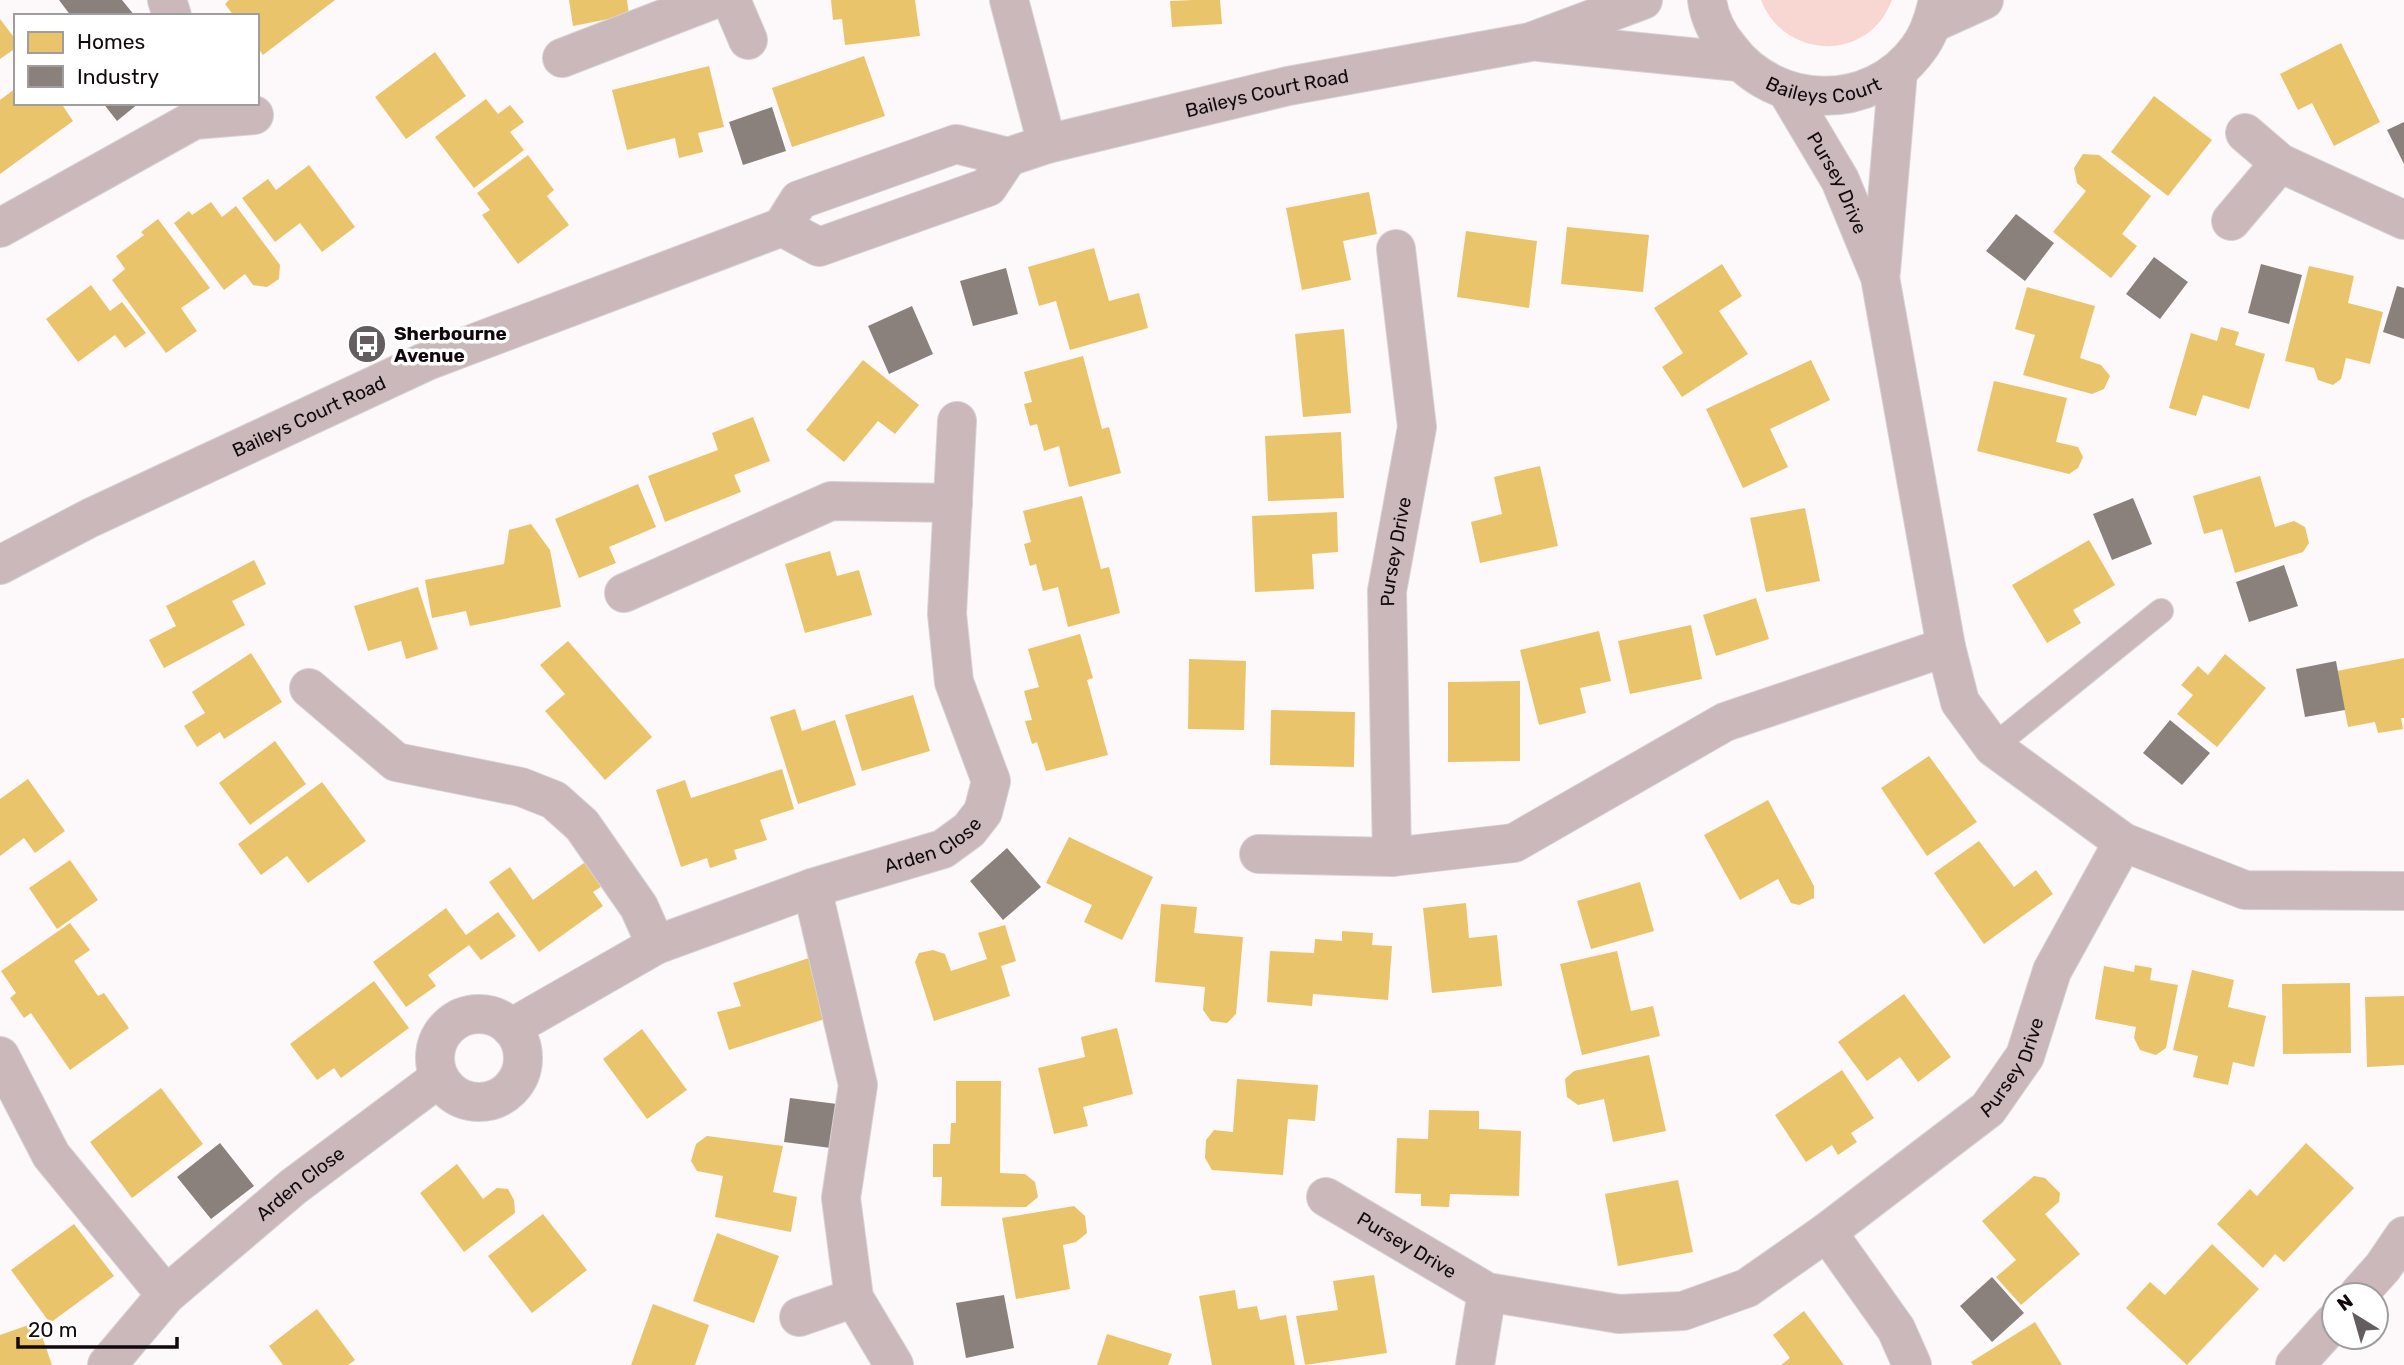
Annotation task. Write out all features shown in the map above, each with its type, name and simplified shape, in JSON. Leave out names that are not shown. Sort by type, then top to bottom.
[{"type":"street","points":[[562,58],[712,0]]},
{"type":"street","points":[[731,0],[748,40]]},
{"type":"street","points":[[1009,0],[1047,144]]},
{"type":"street","name":"Baileys Court Road","points":[[1007,157],[1047,144],[1288,86],[1530,41],[1643,0]]},
{"type":"street","name":"Baileys Court","points":[[1707,0],[1720,37],[1739,62],[1762,80],[1787,92],[1826,97],[1864,90],[1898,71],[1919,49],[1936,11]]},
{"type":"street","points":[[1936,11],[1984,0]]},
{"type":"street","name":"Baileys Court Road","points":[[1530,41],[1739,62]]},
{"type":"street","name":"Pursey Drive","points":[[1880,277],[1898,71]]},
{"type":"street","name":"Pursey Drive","points":[[1787,92],[1840,180],[1880,277],[1946,647],[1960,702],[1993,747],[2123,842],[2245,890],[2404,891]]},
{"type":"street","points":[[0,228],[193,111],[254,116]]},
{"type":"street","points":[[2245,133],[2280,163],[2404,220]]},
{"type":"street","points":[[956,144],[1007,157],[988,187],[818,247],[782,228],[799,200],[956,144]]},
{"type":"street","points":[[2231,221],[2280,163]]},
{"type":"street","name":"Baileys Court Road","points":[[0,565],[90,518],[427,361],[782,228]]},
{"type":"street","name":"Pursey Drive","points":[[1392,857],[1387,591],[1417,427],[1396,249]]},
{"type":"street","name":"Arden Close","points":[[511,1028],[656,945],[812,888],[943,849],[969,830],[983,812],[992,781],[954,682],[947,614],[957,421]]},
{"type":"street","points":[[624,593],[831,501],[953,503]]},
{"type":"street","points":[[1259,854],[1392,857],[1514,842],[1725,722],[1946,647]]},
{"type":"street","points":[[309,688],[396,762],[521,787],[554,800],[582,825],[639,907],[656,945]]},
{"type":"street","name":"Pursey Drive","points":[[1326,1197],[1488,1292],[1619,1314],[1683,1311],[1747,1288],[1827,1232],[1989,1109],[2025,1056],[2052,971],[2123,842]]},
{"type":"street","points":[[812,888],[858,1085],[841,1198],[854,1298],[894,1365]]},
{"type":"street","points":[[480,1015],[500,1020],[511,1028],[521,1048],[522,1071],[515,1084],[504,1095],[490,1101],[461,1099],[448,1091],[439,1078],[435,1051],[448,1027],[460,1019],[480,1015]]},
{"type":"street","points":[[0,1056],[51,1155],[166,1295]]},
{"type":"street","name":"Arden Close","points":[[107,1365],[166,1295],[293,1187],[439,1078]]},
{"type":"street","points":[[1827,1232],[1896,1329],[1912,1365]]},
{"type":"street","points":[[2375,1281],[2397,1263]]},
{"type":"street","points":[[1475,1365],[1488,1292]]},
{"type":"street","points":[[799,1317],[854,1298]]},
{"type":"street","points":[[2295,1365],[2320,1337]]},
{"type":"lane","points":[[1993,747],[2161,611]]},
{"type":"shaded area","points":[[1761,0],[1892,0],[1881,20],[1865,35],[1847,43],[1827,46],[1807,43],[1788,34],[1773,20]]},
{"type":"building: Homes","points":[[229,0],[335,0],[263,55],[259,50],[259,14],[232,14],[225,4]]},
{"type":"building: Homes","points":[[569,0],[627,0],[629,15],[573,26]]},
{"type":"building: Homes","points":[[831,0],[915,0],[920,36],[845,45],[842,19],[833,20]]},
{"type":"building: Homes","points":[[1220,0],[1222,24],[1172,27],[1170,1]]},
{"type":"building: Homes","points":[[0,19],[14,37],[14,49],[0,59]]},
{"type":"building: Homes","points":[[2341,43],[2380,122],[2334,146],[2312,103],[2298,110],[2280,74]]},
{"type":"building: Homes","points":[[435,52],[466,96],[406,139],[375,97]]},
{"type":"building: Homes","points":[[864,56],[885,116],[792,147],[772,88]]},
{"type":"building: Homes","points":[[709,66],[724,127],[698,133],[703,152],[679,158],[675,138],[627,150],[612,90]]},
{"type":"building: Homes","points":[[14,90],[14,105],[62,105],[73,121],[0,174],[0,100]]},
{"type":"building: Homes","points":[[2154,96],[2212,140],[2168,196],[2111,152]]},
{"type":"building: Homes","points":[[486,99],[498,114],[510,105],[524,122],[510,132],[524,150],[474,188],[435,137]]},
{"type":"building: Homes","points":[[2083,154],[2099,155],[2151,196],[2122,234],[2137,246],[2111,278],[2053,232],[2086,191],[2077,183],[2074,168]]},
{"type":"building: Homes","points":[[528,155],[554,190],[547,196],[569,225],[518,264],[482,215],[490,210],[477,193]]},
{"type":"building: Homes","points":[[309,165],[355,227],[322,252],[300,223],[275,242],[242,198],[268,179],[276,190]]},
{"type":"building: Homes","points":[[1369,192],[1377,234],[1343,241],[1351,280],[1302,290],[1286,208]]},
{"type":"building: Homes","points":[[211,202],[222,217],[236,206],[280,265],[279,279],[267,287],[253,285],[245,274],[224,290],[174,223],[189,211],[192,215]]},
{"type":"building: Homes","points":[[158,219],[210,288],[181,308],[197,331],[166,353],[112,280],[125,269],[116,256],[144,235],[141,232]]},
{"type":"building: Homes","points":[[1567,227],[1649,235],[1643,292],[1561,284]]},
{"type":"building: Homes","points":[[1466,231],[1537,241],[1529,308],[1457,297]]},
{"type":"building: Homes","points":[[1094,248],[1109,301],[1139,293],[1148,328],[1070,350],[1056,301],[1039,306],[1028,267]]},
{"type":"building: Homes","points":[[1722,264],[1742,296],[1719,311],[1748,354],[1682,397],[1662,367],[1683,353],[1654,308]]},
{"type":"building: Homes","points":[[2309,266],[2354,276],[2348,303],[2383,312],[2370,364],[2346,358],[2341,379],[2333,385],[2318,380],[2314,368],[2285,361]]},
{"type":"building: Homes","points":[[91,285],[110,311],[122,302],[146,333],[125,348],[115,335],[78,362],[46,319]]},
{"type":"building: Homes","points":[[2027,287],[2095,306],[2080,358],[2101,365],[2110,376],[2104,389],[2092,394],[2023,375],[2035,335],[2015,329]]},
{"type":"building: Homes","points":[[2221,327],[2239,332],[2235,345],[2265,354],[2249,409],[2203,395],[2196,416],[2169,408],[2191,333],[2217,341]]},
{"type":"building: Homes","points":[[1344,329],[1351,413],[1303,417],[1295,334]]},
{"type":"building: Homes","points":[[1083,356],[1102,429],[1109,427],[1121,473],[1069,487],[1059,446],[1044,451],[1037,424],[1030,426],[1024,404],[1032,402],[1024,372]]},
{"type":"building: Homes","points":[[863,360],[919,405],[895,434],[878,421],[844,462],[806,430]]},
{"type":"building: Homes","points":[[1811,360],[1830,400],[1770,429],[1788,467],[1743,488],[1706,409]]},
{"type":"building: Homes","points":[[1994,381],[2067,398],[2056,442],[2078,447],[2083,457],[2078,468],[2069,474],[1977,451]]},
{"type":"building: Homes","points":[[753,417],[770,461],[734,475],[741,492],[665,522],[648,476],[718,450],[712,433]]},
{"type":"building: Homes","points":[[1341,432],[1344,498],[1268,501],[1265,436]]},
{"type":"building: Homes","points":[[1540,466],[1558,546],[1480,563],[1471,522],[1502,514],[1494,477]]},
{"type":"building: Homes","points":[[2260,476],[2275,527],[2294,521],[2305,527],[2309,543],[2303,552],[2235,573],[2222,529],[2204,534],[2193,496]]},
{"type":"building: Homes","points":[[638,484],[656,527],[609,547],[616,563],[579,578],[555,519]]},
{"type":"building: Homes","points":[[1082,496],[1101,569],[1109,567],[1120,613],[1068,627],[1058,587],[1043,591],[1036,564],[1030,566],[1024,544],[1031,542],[1023,511]]},
{"type":"building: Homes","points":[[1805,508],[1820,581],[1766,592],[1750,518]]},
{"type":"building: Homes","points":[[1337,512],[1338,552],[1312,554],[1314,589],[1255,592],[1252,516]]},
{"type":"building: Homes","points":[[531,524],[550,550],[561,607],[470,626],[466,611],[432,618],[425,580],[504,564],[509,530]]},
{"type":"building: Homes","points":[[2089,540],[2115,585],[2073,610],[2081,623],[2047,643],[2012,585]]},
{"type":"building: Homes","points":[[830,551],[837,576],[859,570],[872,615],[805,633],[785,564]]},
{"type":"building: Homes","points":[[254,560],[266,584],[232,601],[245,625],[164,668],[149,640],[176,626],[166,606]]},
{"type":"building: Homes","points":[[418,587],[438,649],[406,659],[401,641],[368,651],[354,606]]},
{"type":"building: Homes","points":[[1756,598],[1769,639],[1716,656],[1703,615]]},
{"type":"building: Homes","points":[[1691,625],[1702,679],[1630,694],[1618,641]]},
{"type":"building: Homes","points":[[1599,631],[1611,681],[1580,688],[1586,713],[1539,725],[1520,650]]},
{"type":"building: Homes","points":[[1080,634],[1093,678],[1087,680],[1108,755],[1046,771],[1037,742],[1032,744],[1025,721],[1032,720],[1024,691],[1039,687],[1028,649]]},
{"type":"building: Homes","points":[[568,641],[652,737],[605,780],[545,711],[565,694],[540,665]]},
{"type":"building: Homes","points":[[251,653],[282,702],[224,739],[220,732],[197,747],[184,726],[205,713],[192,692]]},
{"type":"building: Homes","points":[[2225,654],[2266,688],[2217,747],[2177,714],[2193,695],[2181,685],[2198,666],[2208,675]]},
{"type":"building: Homes","points":[[2404,658],[2404,718],[2401,718],[2403,729],[2378,733],[2375,722],[2348,727],[2337,671]]},
{"type":"building: Homes","points":[[1189,659],[1246,661],[1244,730],[1188,729]]},
{"type":"building: Homes","points":[[1520,681],[1520,761],[1448,762],[1448,682]]},
{"type":"building: Homes","points":[[913,695],[930,751],[862,771],[845,715]]},
{"type":"building: Homes","points":[[795,709],[802,731],[835,720],[856,785],[798,804],[770,717]]},
{"type":"building: Homes","points":[[1271,710],[1355,712],[1354,767],[1270,765]]},
{"type":"building: Homes","points":[[275,741],[306,784],[250,825],[219,783]]},
{"type":"building: Homes","points":[[1929,756],[1977,822],[1927,856],[1881,788]]},
{"type":"building: Homes","points":[[782,769],[794,809],[760,820],[767,840],[734,850],[737,859],[710,868],[707,858],[681,867],[656,790],[685,780],[691,798]]},
{"type":"building: Homes","points":[[28,779],[65,831],[35,853],[24,838],[0,856],[0,799]]},
{"type":"building: Homes","points":[[322,782],[366,841],[308,883],[287,856],[261,875],[238,844]]},
{"type":"building: Homes","points":[[1768,800],[1814,886],[1814,898],[1799,905],[1791,903],[1778,879],[1740,900],[1704,835]]},
{"type":"building: Homes","points":[[1069,837],[1153,877],[1122,940],[1084,922],[1092,905],[1046,883]]},
{"type":"building: Homes","points":[[1979,841],[2014,887],[2036,870],[2053,894],[1984,944],[1934,873]]},
{"type":"building: Homes","points":[[70,860],[98,900],[57,929],[29,888]]},
{"type":"building: Homes","points":[[588,860],[605,884],[593,892],[603,906],[539,952],[489,882],[510,867],[533,900]]},
{"type":"building: Homes","points":[[1640,882],[1654,931],[1591,949],[1577,901]]},
{"type":"building: Homes","points":[[1466,903],[1469,938],[1497,935],[1502,986],[1432,993],[1423,908]]},
{"type":"building: Homes","points":[[1161,904],[1197,907],[1194,933],[1243,937],[1236,1014],[1227,1023],[1211,1021],[1203,1010],[1205,987],[1155,982]]},
{"type":"building: Homes","points":[[446,908],[466,935],[498,912],[516,936],[481,960],[469,945],[428,975],[436,986],[406,1007],[373,962]]},
{"type":"building: Homes","points":[[70,923],[90,950],[74,961],[98,996],[104,993],[129,1028],[70,1070],[31,1013],[24,1018],[10,998],[16,993],[1,971]]},
{"type":"building: Homes","points":[[1005,925],[1016,961],[1001,966],[1010,996],[934,1021],[915,962],[919,953],[933,950],[945,954],[951,971],[987,959],[978,933]]},
{"type":"building: Homes","points":[[1342,931],[1373,933],[1372,945],[1392,946],[1388,1000],[1313,994],[1312,1006],[1267,1002],[1270,951],[1314,953],[1315,939],[1342,941]]},
{"type":"building: Homes","points":[[1617,951],[1631,1011],[1653,1006],[1660,1036],[1582,1055],[1560,964]]},
{"type":"building: Homes","points":[[812,957],[831,1017],[729,1050],[717,1012],[741,1006],[733,983]]},
{"type":"building: Homes","points":[[2135,965],[2152,968],[2150,980],[2178,985],[2166,1048],[2156,1055],[2140,1050],[2134,1038],[2136,1027],[2095,1019],[2104,966],[2134,972]]},
{"type":"building: Homes","points":[[2192,970],[2234,980],[2228,1007],[2266,1016],[2254,1067],[2233,1062],[2228,1085],[2193,1077],[2198,1056],[2173,1050]]},
{"type":"building: Homes","points":[[374,981],[409,1028],[341,1078],[334,1068],[317,1080],[290,1044]]},
{"type":"building: Homes","points":[[2350,983],[2351,1053],[2283,1054],[2282,984]]},
{"type":"building: Homes","points":[[1904,994],[1951,1057],[1918,1082],[1900,1057],[1867,1081],[1838,1042]]},
{"type":"building: Homes","points":[[2404,996],[2404,1065],[2367,1067],[2365,997]]},
{"type":"building: Homes","points":[[1117,1028],[1133,1094],[1083,1107],[1088,1126],[1054,1134],[1038,1068],[1085,1057],[1081,1037]]},
{"type":"building: Homes","points":[[642,1029],[687,1090],[647,1119],[603,1059]]},
{"type":"building: Homes","points":[[1649,1055],[1666,1131],[1613,1142],[1604,1099],[1578,1105],[1567,1097],[1565,1079],[1574,1071]]},
{"type":"building: Homes","points":[[1842,1070],[1874,1118],[1851,1133],[1857,1142],[1838,1155],[1832,1145],[1806,1162],[1775,1115]]},
{"type":"building: Homes","points":[[1237,1079],[1318,1085],[1315,1121],[1288,1119],[1283,1175],[1212,1170],[1205,1158],[1206,1140],[1214,1130],[1233,1132]]},
{"type":"building: Homes","points":[[956,1081],[1001,1081],[1000,1173],[1025,1174],[1035,1182],[1038,1197],[1026,1207],[941,1206],[942,1177],[933,1177],[933,1144],[950,1144],[951,1123],[956,1123]]},
{"type":"building: Homes","points":[[161,1088],[203,1144],[132,1198],[90,1142]]},
{"type":"building: Homes","points":[[1429,1110],[1479,1111],[1479,1129],[1521,1131],[1519,1196],[1450,1194],[1449,1207],[1421,1206],[1421,1194],[1395,1193],[1397,1138],[1428,1139]]},
{"type":"building: Homes","points":[[707,1136],[783,1146],[773,1192],[797,1197],[791,1232],[715,1217],[723,1176],[697,1171],[691,1161],[696,1144]]},
{"type":"building: Homes","points":[[2306,1143],[2354,1188],[2284,1262],[2275,1254],[2263,1268],[2217,1224],[2250,1189],[2257,1196]]},
{"type":"building: Homes","points":[[457,1164],[483,1199],[497,1188],[508,1189],[514,1200],[515,1213],[464,1252],[420,1193]]},
{"type":"building: Homes","points":[[2034,1176],[2045,1178],[2060,1193],[2059,1202],[2045,1214],[2080,1254],[2021,1305],[1996,1277],[2016,1260],[1982,1221]]},
{"type":"building: Homes","points":[[1678,1180],[1693,1252],[1618,1266],[1605,1194]]},
{"type":"building: Homes","points":[[1074,1206],[1085,1216],[1087,1233],[1076,1242],[1063,1245],[1070,1289],[1016,1299],[1002,1218]]},
{"type":"building: Homes","points":[[543,1214],[587,1270],[532,1313],[488,1256]]},
{"type":"building: Homes","points":[[74,1224],[114,1276],[50,1323],[11,1270]]},
{"type":"building: Homes","points":[[717,1233],[779,1256],[754,1323],[693,1301]]},
{"type":"building: Homes","points":[[2212,1244],[2259,1289],[2187,1365],[2126,1308],[2150,1282],[2165,1295]]},
{"type":"building: Homes","points":[[1374,1275],[1387,1353],[1305,1365],[1296,1316],[1338,1310],[1333,1281]]},
{"type":"building: Homes","points":[[1235,1290],[1238,1309],[1257,1306],[1260,1320],[1286,1315],[1295,1365],[1212,1365],[1199,1296]]},
{"type":"building: Homes","points":[[653,1304],[709,1325],[695,1365],[631,1365]]},
{"type":"building: Homes","points":[[317,1309],[355,1360],[348,1365],[283,1365],[269,1346]]},
{"type":"building: Homes","points":[[1804,1311],[1844,1365],[1781,1365],[1790,1358],[1773,1335]]},
{"type":"building: Homes","points":[[37,1322],[52,1365],[0,1365],[0,1335]]},
{"type":"building: Homes","points":[[2035,1322],[2062,1365],[1973,1365],[1971,1362]]},
{"type":"building: Homes","points":[[1107,1334],[1172,1354],[1168,1365],[1097,1365]]},
{"type":"building: Industry","points":[[59,0],[122,0],[133,14],[70,14]]},
{"type":"building: Industry","points":[[105,105],[137,105],[117,121]]},
{"type":"building: Industry","points":[[772,107],[786,151],[743,165],[729,122]]},
{"type":"building: Industry","points":[[2404,122],[2404,164],[2387,130]]},
{"type":"building: Industry","points":[[2016,214],[2054,243],[2025,281],[1986,251]]},
{"type":"building: Industry","points":[[2154,257],[2188,282],[2160,319],[2126,294]]},
{"type":"building: Industry","points":[[2261,264],[2302,275],[2289,324],[2248,313]]},
{"type":"building: Industry","points":[[1006,268],[1018,314],[973,326],[960,281]]},
{"type":"building: Industry","points":[[2397,286],[2404,288],[2404,339],[2383,332]]},
{"type":"building: Industry","points":[[912,306],[933,354],[889,374],[868,326]]},
{"type":"building: Industry","points":[[2133,498],[2152,544],[2112,560],[2093,514]]},
{"type":"building: Industry","points":[[2284,565],[2298,606],[2249,622],[2236,582]]},
{"type":"building: Industry","points":[[2336,661],[2345,710],[2305,717],[2296,669]]},
{"type":"building: Industry","points":[[2170,720],[2210,753],[2182,785],[2143,753]]},
{"type":"building: Industry","points":[[1007,848],[1041,887],[1003,920],[970,881]]},
{"type":"building: Industry","points":[[790,1098],[837,1104],[831,1148],[784,1142]]},
{"type":"building: Industry","points":[[220,1143],[254,1186],[211,1219],[177,1177]]},
{"type":"building: Industry","points":[[1992,1277],[2024,1313],[1992,1342],[1960,1306]]},
{"type":"building: Industry","points":[[1004,1295],[1014,1348],[966,1358],[956,1303]]},
{"type":"place","name":"Sherbourne Avenue","points":[[367,344]]}]
